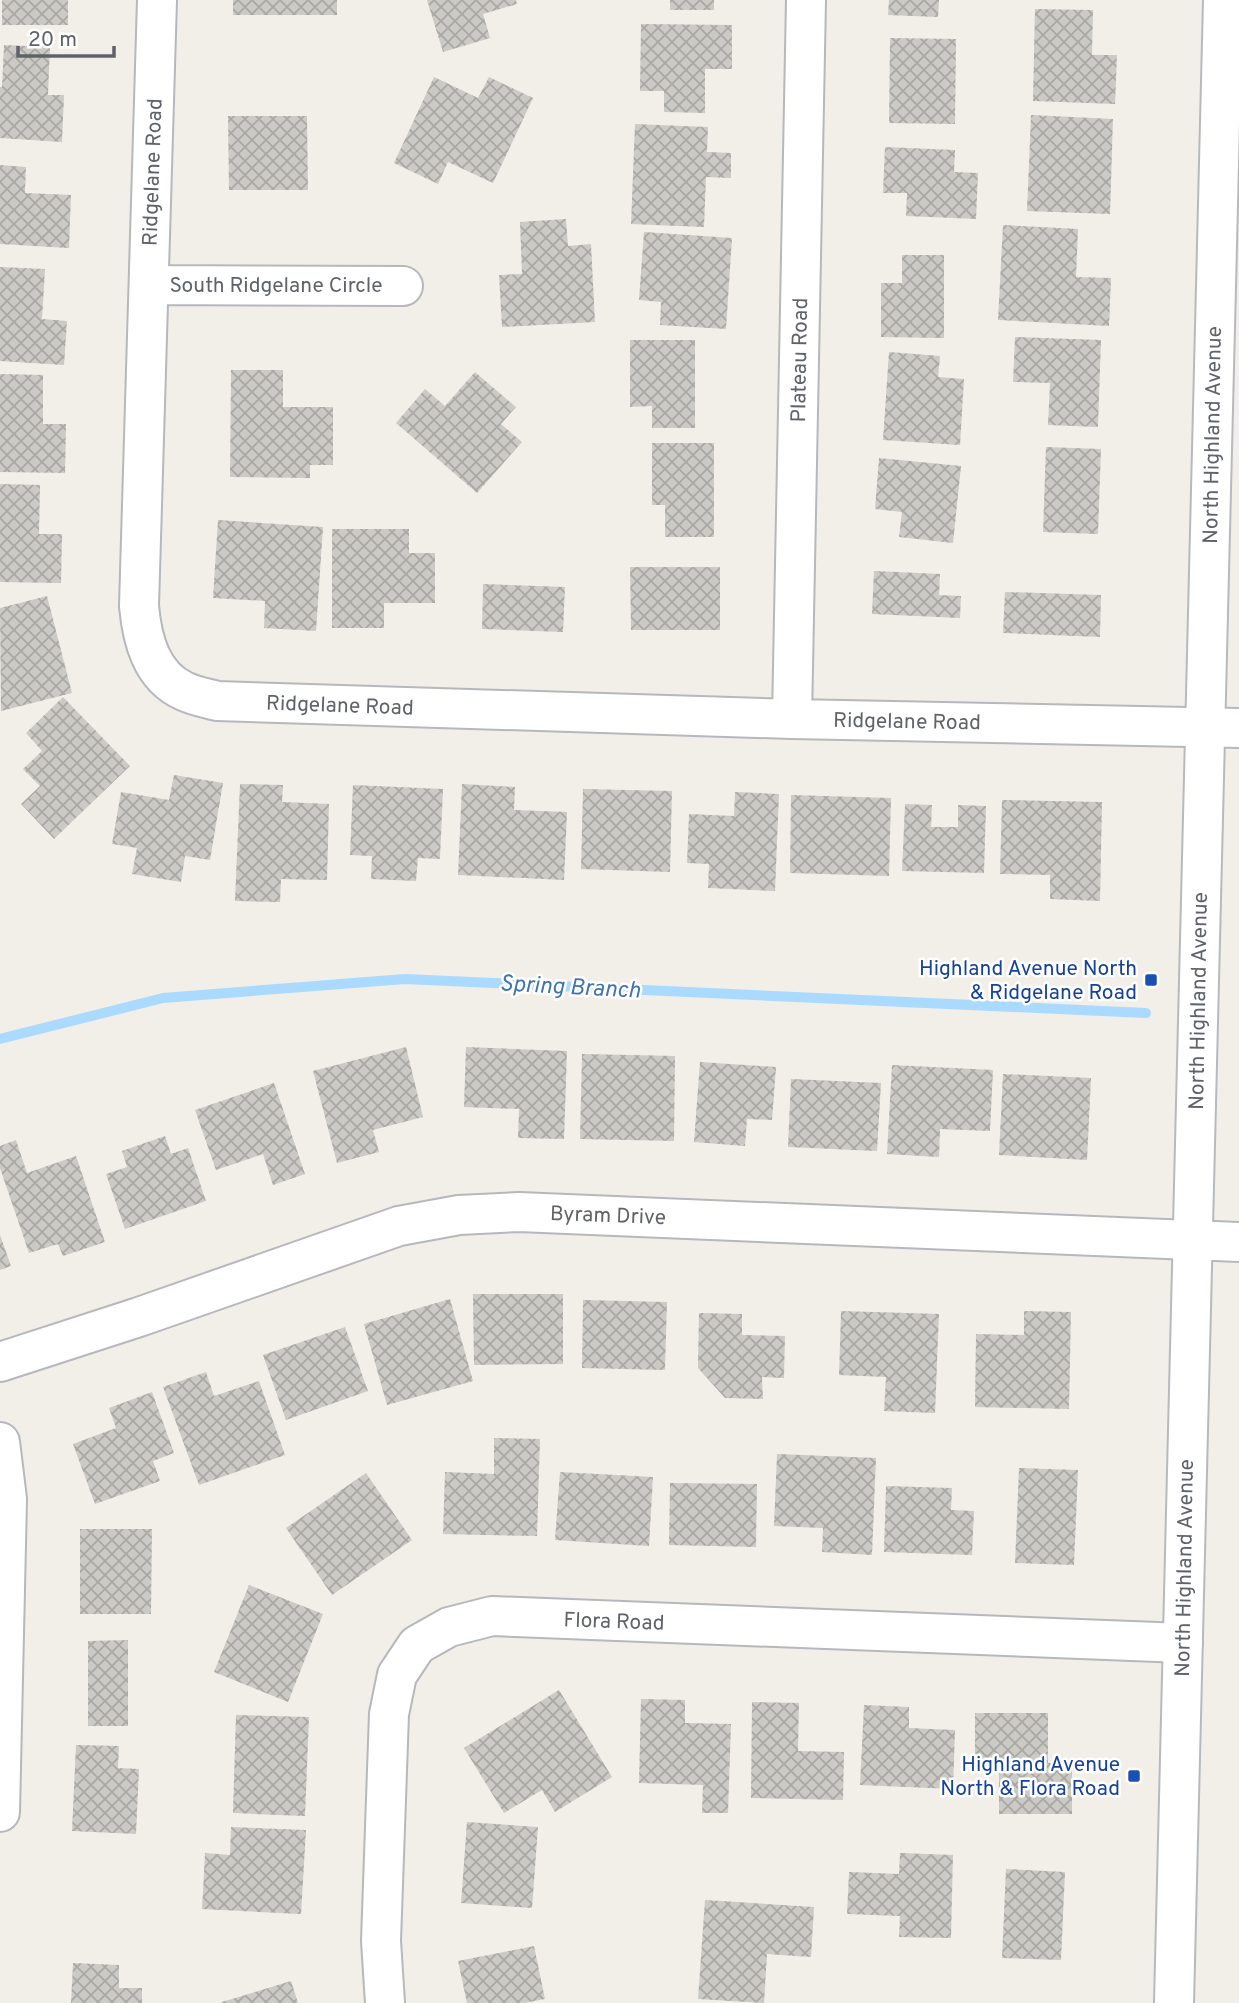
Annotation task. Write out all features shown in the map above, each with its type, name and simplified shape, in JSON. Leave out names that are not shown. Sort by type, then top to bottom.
[{"type":"street","name":"Ridgelane Road","points":[[157,0],[139,606],[142,637],[157,670],[183,691],[217,701],[792,719],[1222,728]]},
{"type":"street","name":"Plateau Road","points":[[792,719],[806,0]]},
{"type":"street","name":"North Highland Avenue","points":[[1174,2003],[1192,1240],[1222,728],[1229,161],[1223,0]]},
{"type":"street","name":"South Ridgelane Circle","points":[[149,285],[403,286]]},
{"type":"street","name":"Byram Drive","points":[[0,1362],[139,1317],[399,1226],[459,1215],[519,1212],[1239,1242]]},
{"type":"street","points":[[0,1442],[7,1499],[0,1812]]},
{"type":"street","name":"Flora Road","points":[[385,2003],[381,1941],[389,1714],[397,1675],[417,1645],[449,1627],[492,1616],[1183,1643]]},
{"type":"building","points":[[2,0],[68,0],[68,25],[2,25]]},
{"type":"building","points":[[233,0],[337,0],[337,15],[233,15]]},
{"type":"building","points":[[427,0],[516,0],[517,4],[483,14],[490,38],[443,52]]},
{"type":"building","points":[[670,0],[714,0],[714,10],[670,10]]},
{"type":"building","points":[[889,0],[939,0],[938,17],[888,15]]},
{"type":"building","points":[[1035,9],[1093,10],[1092,55],[1117,55],[1115,104],[1033,101]]},
{"type":"building","points":[[641,24],[732,25],[732,69],[705,69],[705,113],[664,112],[664,91],[640,91]]},
{"type":"building","points":[[890,38],[956,39],[955,124],[889,123]]},
{"type":"building","points":[[4,45],[50,47],[48,95],[64,95],[62,142],[0,138],[0,87]]},
{"type":"building","points":[[434,77],[478,98],[489,77],[533,98],[493,183],[448,162],[438,184],[394,163]]},
{"type":"building","points":[[1031,115],[1113,119],[1110,214],[1027,211]]},
{"type":"building","points":[[228,116],[307,116],[308,190],[229,190]]},
{"type":"building","points":[[635,124],[708,127],[707,152],[731,153],[731,178],[706,177],[704,227],[631,224]]},
{"type":"building","points":[[885,147],[955,150],[954,172],[978,173],[976,219],[906,216],[907,193],[883,193]]},
{"type":"building","points":[[0,165],[26,167],[25,193],[71,195],[69,248],[0,244]]},
{"type":"building","points":[[566,219],[568,246],[591,244],[595,322],[502,327],[499,275],[522,274],[520,222]]},
{"type":"building","points":[[1003,225],[1078,229],[1076,277],[1111,278],[1109,326],[998,320]]},
{"type":"building","points":[[644,232],[732,238],[726,329],[660,325],[661,302],[639,300]]},
{"type":"building","points":[[902,255],[944,255],[944,338],[881,337],[881,283],[902,283]]},
{"type":"building","points":[[0,267],[45,269],[42,319],[67,321],[64,365],[0,361]]},
{"type":"building","points":[[1015,337],[1101,340],[1098,427],[1048,425],[1050,383],[1013,382]]},
{"type":"building","points":[[630,340],[695,340],[695,428],[652,428],[652,406],[630,407]]},
{"type":"building","points":[[889,352],[940,356],[938,377],[964,379],[960,445],[883,440]]},
{"type":"building","points":[[231,370],[283,370],[283,407],[333,407],[333,465],[310,465],[310,478],[230,477]]},
{"type":"building","points":[[475,372],[516,407],[501,424],[522,442],[477,493],[396,423],[425,389],[445,406]]},
{"type":"building","points":[[0,374],[43,375],[43,424],[66,424],[65,473],[0,472]]},
{"type":"building","points":[[652,443],[714,443],[714,537],[665,537],[665,505],[652,505]]},
{"type":"building","points":[[1046,447],[1101,449],[1098,534],[1043,532]]},
{"type":"building","points":[[879,458],[961,466],[953,543],[899,537],[902,512],[875,509]]},
{"type":"building","points":[[0,484],[40,485],[39,534],[62,534],[61,583],[0,582]]},
{"type":"building","points":[[218,520],[323,527],[316,631],[264,628],[265,601],[213,598]]},
{"type":"building","points":[[332,529],[409,529],[409,553],[435,553],[435,603],[384,603],[384,628],[332,628]]},
{"type":"building","points":[[630,567],[720,567],[720,630],[631,630]]},
{"type":"building","points":[[874,571],[940,574],[939,595],[961,596],[960,618],[872,614]]},
{"type":"building","points":[[483,584],[565,587],[563,632],[482,629]]},
{"type":"building","points":[[1005,592],[1101,595],[1100,637],[1003,633]]},
{"type":"building","points":[[47,596],[72,693],[1,711],[0,608]]},
{"type":"building","points":[[63,697],[130,766],[54,839],[21,804],[40,786],[23,769],[42,751],[26,733]]},
{"type":"building","points":[[174,775],[223,783],[210,860],[185,856],[181,882],[132,874],[137,848],[112,844],[121,792],[169,800]]},
{"type":"building","points":[[240,784],[283,785],[282,802],[329,804],[327,880],[281,879],[280,902],[235,901]]},
{"type":"building","points":[[462,784],[515,787],[514,810],[567,812],[564,880],[458,875]]},
{"type":"building","points":[[353,785],[443,789],[440,859],[418,858],[416,881],[371,879],[372,856],[350,855]]},
{"type":"building","points":[[583,789],[672,791],[670,872],[581,869]]},
{"type":"building","points":[[735,792],[779,794],[775,891],[708,888],[709,864],[687,863],[689,814],[734,816]]},
{"type":"building","points":[[791,795],[891,798],[889,876],[790,873]]},
{"type":"building","points":[[1002,800],[1102,802],[1100,901],[1050,899],[1050,875],[1000,874]]},
{"type":"building","points":[[905,804],[932,805],[931,827],[958,827],[958,805],[986,806],[984,873],[902,871]]},
{"type":"building","points":[[406,1047],[423,1117],[373,1130],[379,1152],[337,1163],[313,1071]]},
{"type":"building","points":[[466,1047],[567,1051],[564,1139],[518,1138],[519,1109],[464,1107]]},
{"type":"building","points":[[582,1054],[675,1056],[674,1141],[580,1139]]},
{"type":"building","points":[[700,1062],[776,1067],[772,1120],[747,1119],[745,1146],[694,1142]]},
{"type":"building","points":[[892,1065],[993,1070],[990,1131],[940,1129],[939,1157],[887,1154]]},
{"type":"building","points":[[1003,1074],[1091,1078],[1087,1160],[999,1155]]},
{"type":"building","points":[[791,1079],[881,1083],[877,1151],[788,1147]]},
{"type":"building","points":[[274,1083],[305,1174],[273,1185],[263,1154],[216,1170],[195,1110]]},
{"type":"building","points":[[165,1136],[171,1154],[188,1148],[206,1201],[125,1229],[106,1174],[127,1167],[122,1151]]},
{"type":"building","points":[[16,1140],[27,1173],[76,1156],[105,1242],[63,1256],[58,1244],[29,1253],[0,1168],[0,1146]]},
{"type":"building","points":[[0,1235],[11,1266],[0,1270]]},
{"type":"building","points":[[473,1294],[563,1294],[563,1364],[474,1365]]},
{"type":"building","points":[[450,1299],[473,1381],[387,1405],[364,1324]]},
{"type":"building","points":[[583,1300],[667,1302],[665,1370],[582,1368]]},
{"type":"building","points":[[841,1311],[939,1314],[935,1413],[884,1411],[886,1377],[839,1375]]},
{"type":"building","points":[[1024,1311],[1071,1312],[1069,1409],[975,1407],[976,1334],[1024,1335]]},
{"type":"building","points":[[699,1313],[742,1314],[742,1335],[785,1336],[784,1378],[762,1377],[763,1399],[725,1398],[698,1368]]},
{"type":"building","points":[[345,1327],[368,1391],[286,1420],[263,1355]]},
{"type":"building","points":[[206,1372],[214,1396],[259,1381],[285,1455],[199,1485],[163,1387]]},
{"type":"building","points":[[152,1392],[174,1453],[153,1461],[160,1481],[95,1504],[73,1444],[116,1428],[109,1408]]},
{"type":"building","points":[[494,1438],[540,1439],[537,1536],[443,1534],[445,1472],[494,1474]]},
{"type":"building","points":[[777,1454],[876,1458],[872,1555],[822,1552],[823,1528],[774,1526]]},
{"type":"building","points":[[1019,1468],[1078,1470],[1074,1565],[1015,1563]]},
{"type":"building","points":[[560,1472],[653,1477],[649,1546],[555,1540]]},
{"type":"building","points":[[366,1473],[412,1540],[332,1595],[286,1528]]},
{"type":"building","points":[[670,1483],[757,1484],[756,1547],[669,1545]]},
{"type":"building","points":[[886,1486],[952,1488],[951,1510],[974,1511],[972,1555],[884,1552]]},
{"type":"building","points":[[80,1529],[152,1529],[151,1614],[80,1614]]},
{"type":"building","points":[[249,1585],[323,1614],[288,1702],[214,1672]]},
{"type":"building","points":[[128,1640],[128,1726],[88,1726],[88,1641]]},
{"type":"building","points":[[559,1690],[612,1777],[555,1812],[542,1790],[504,1813],[464,1748]]},
{"type":"building","points":[[641,1699],[685,1700],[685,1723],[731,1724],[728,1813],[702,1813],[703,1785],[639,1783]]},
{"type":"building","points":[[752,1702],[799,1703],[798,1751],[844,1752],[843,1800],[751,1798]]},
{"type":"building","points":[[864,1705],[909,1707],[909,1728],[955,1730],[953,1789],[860,1785]]},
{"type":"building","points":[[975,1713],[1048,1713],[1048,1763],[1072,1763],[1072,1814],[999,1814],[999,1764],[975,1763]]},
{"type":"building","points":[[236,1715],[309,1717],[305,1816],[233,1813]]},
{"type":"building","points":[[76,1745],[119,1746],[118,1768],[139,1769],[136,1834],[72,1831]]},
{"type":"building","points":[[467,1822],[538,1827],[532,1908],[461,1903]]},
{"type":"building","points":[[231,1827],[306,1830],[301,1914],[202,1909],[205,1853],[230,1855]]},
{"type":"building","points":[[900,1853],[953,1855],[951,1938],[899,1937],[900,1916],[847,1914],[849,1872],[899,1874]]},
{"type":"building","points":[[1006,1869],[1065,1872],[1061,1960],[1002,1958]]},
{"type":"building","points":[[705,1900],[814,1907],[811,1957],[767,1954],[764,2003],[698,1999]]},
{"type":"building","points":[[534,1946],[545,1999],[524,2003],[467,2003],[458,1961]]},
{"type":"building","points":[[73,1963],[119,1965],[119,1988],[142,1988],[142,2003],[71,2003]]},
{"type":"building","points":[[291,1981],[298,2003],[222,2003],[222,2002]]},
{"type":"waterway","name":"Spring Branch","points":[[0,1039],[163,998],[405,979],[1146,1013]]},
{"type":"place","name":"Highland Avenue North & Ridgelane Road","points":[[1151,980]]},
{"type":"place","name":"Highland Avenue North & Flora Road","points":[[1134,1776]]}]
